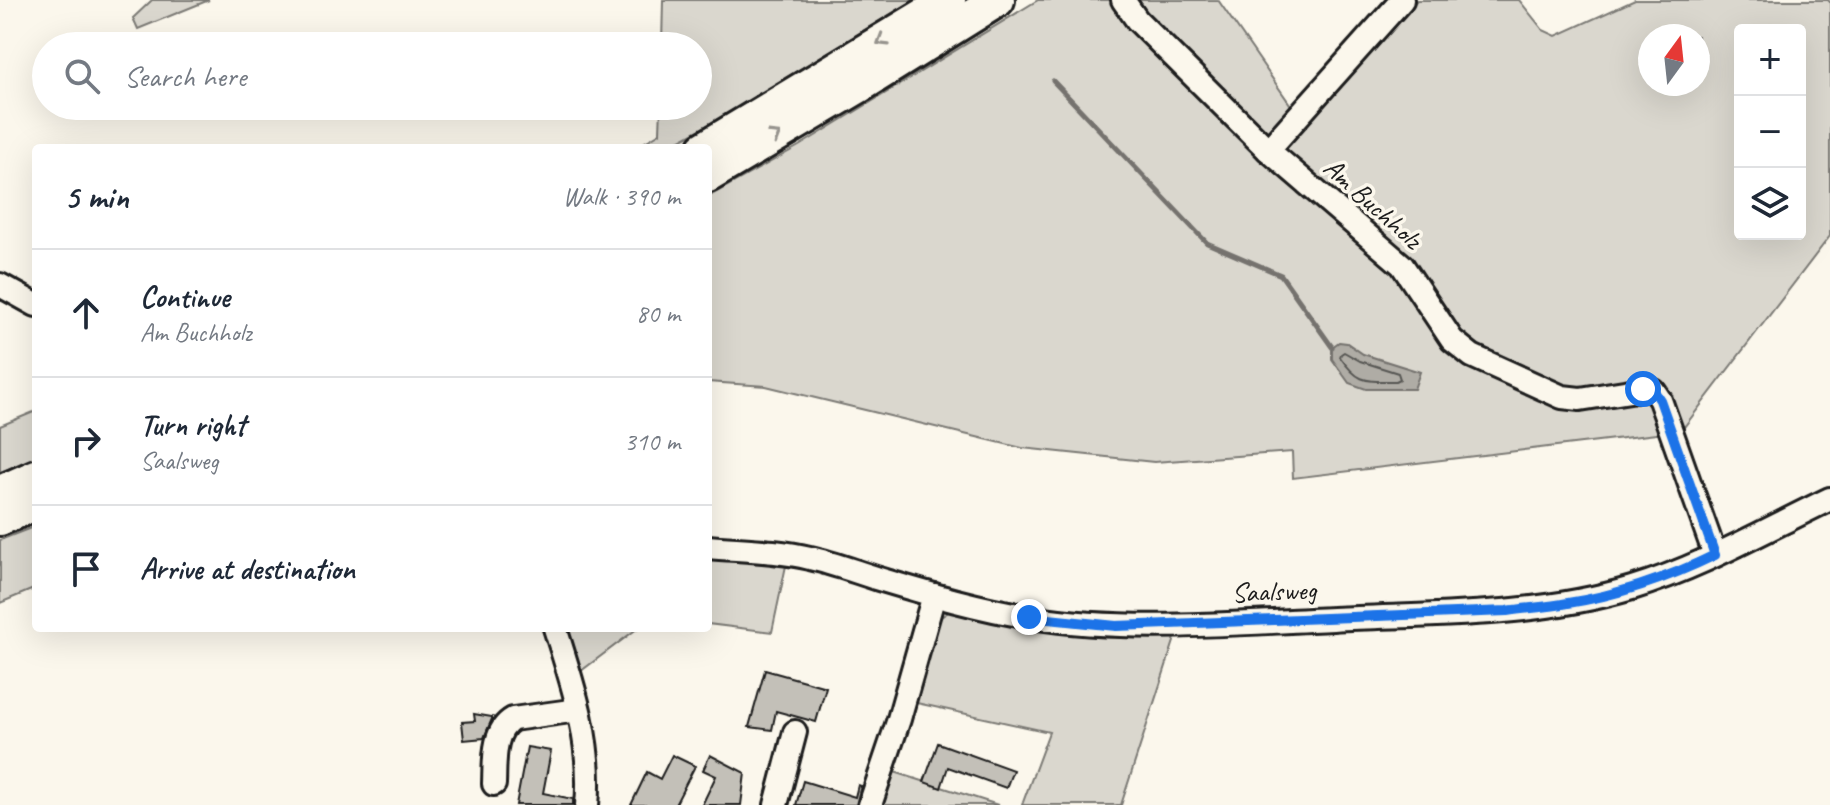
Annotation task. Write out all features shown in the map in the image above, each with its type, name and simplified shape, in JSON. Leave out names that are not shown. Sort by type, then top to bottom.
[{"type":"highway","points":[[711,144],[949,0]]},
{"type":"highway","points":[[712,174],[998,0]]},
{"type":"highway","points":[[0,492],[32,478]]},
{"type":"highway","points":[[0,519],[32,506]]},
{"type":"street","name":"Am Buchholz","points":[[1123,0],[1137,20],[1268,150],[1402,265],[1452,340],[1472,356],[1562,397],[1580,399],[1643,389],[1654,391],[1660,400],[1715,555]]},
{"type":"street","points":[[1268,150],[1402,0]]},
{"type":"street","points":[[0,285],[32,303]]},
{"type":"street","name":"Saalsweg","points":[[712,547],[811,558],[934,595],[1029,617],[1116,626],[1507,611],[1571,603],[1632,588],[1692,566],[1830,499]]},
{"type":"street","points":[[870,805],[899,719],[934,595]]},
{"type":"street","points":[[556,632],[583,727],[589,776],[587,805]]},
{"type":"street","points":[[494,784],[496,748],[507,722],[578,710]]},
{"type":"street","points":[[776,805],[795,732]]},
{"type":"shaded area","points":[[152,0],[209,0],[138,29],[133,18]]},
{"type":"shaded area","points":[[663,0],[914,0],[673,144],[642,144],[660,133],[660,120],[712,120],[712,32],[662,32]]},
{"type":"shaded area","points":[[1038,0],[1218,0],[1292,107],[1255,146],[1399,271],[1449,347],[1451,328],[1407,264],[1287,156],[1286,138],[1417,0],[1519,0],[1543,30],[1556,36],[1635,0],[1830,2],[1830,236],[1681,431],[1293,478],[1292,452],[1154,462],[1022,448],[766,386],[712,382],[712,195],[799,146]]},
{"type":"shaded area","points":[[32,413],[32,460],[0,472],[0,426]]},
{"type":"shaded area","points":[[32,528],[32,590],[0,603],[0,540]]},
{"type":"shaded area","points":[[712,555],[787,561],[772,632],[712,624]]},
{"type":"shaded area","points":[[953,609],[1080,635],[1177,632],[1121,805],[1022,805],[1049,732],[912,702],[938,619]]},
{"type":"shaded area","points":[[563,632],[633,632],[577,674]]},
{"type":"shaded area","points":[[888,770],[998,805],[879,805]]},
{"type":"water","points":[[1339,342],[1347,343],[1363,354],[1420,372],[1414,389],[1366,389],[1349,383],[1332,359],[1332,347]]},
{"type":"building","points":[[765,670],[826,687],[816,722],[776,711],[772,730],[749,727]]},
{"type":"building","points":[[474,714],[492,719],[484,738],[464,740],[462,722],[475,721]]},
{"type":"building","points":[[938,743],[1013,770],[1006,788],[948,767],[941,788],[924,782]]},
{"type":"building","points":[[527,747],[551,751],[543,793],[573,799],[573,805],[516,805]]},
{"type":"building","points":[[672,755],[695,766],[675,805],[631,805],[647,772],[660,779]]},
{"type":"building","points":[[710,755],[745,773],[741,805],[702,805],[716,776],[703,770]]},
{"type":"building","points":[[803,781],[855,797],[858,785],[861,786],[856,805],[796,805]]},
{"type":"waterway","points":[[1053,81],[1207,243],[1281,275],[1332,347]]},
{"type":"route","points":[[1029,617],[1116,626],[1507,611],[1571,603],[1632,588],[1692,566],[1715,555],[1660,400],[1654,391],[1643,389]]}]
